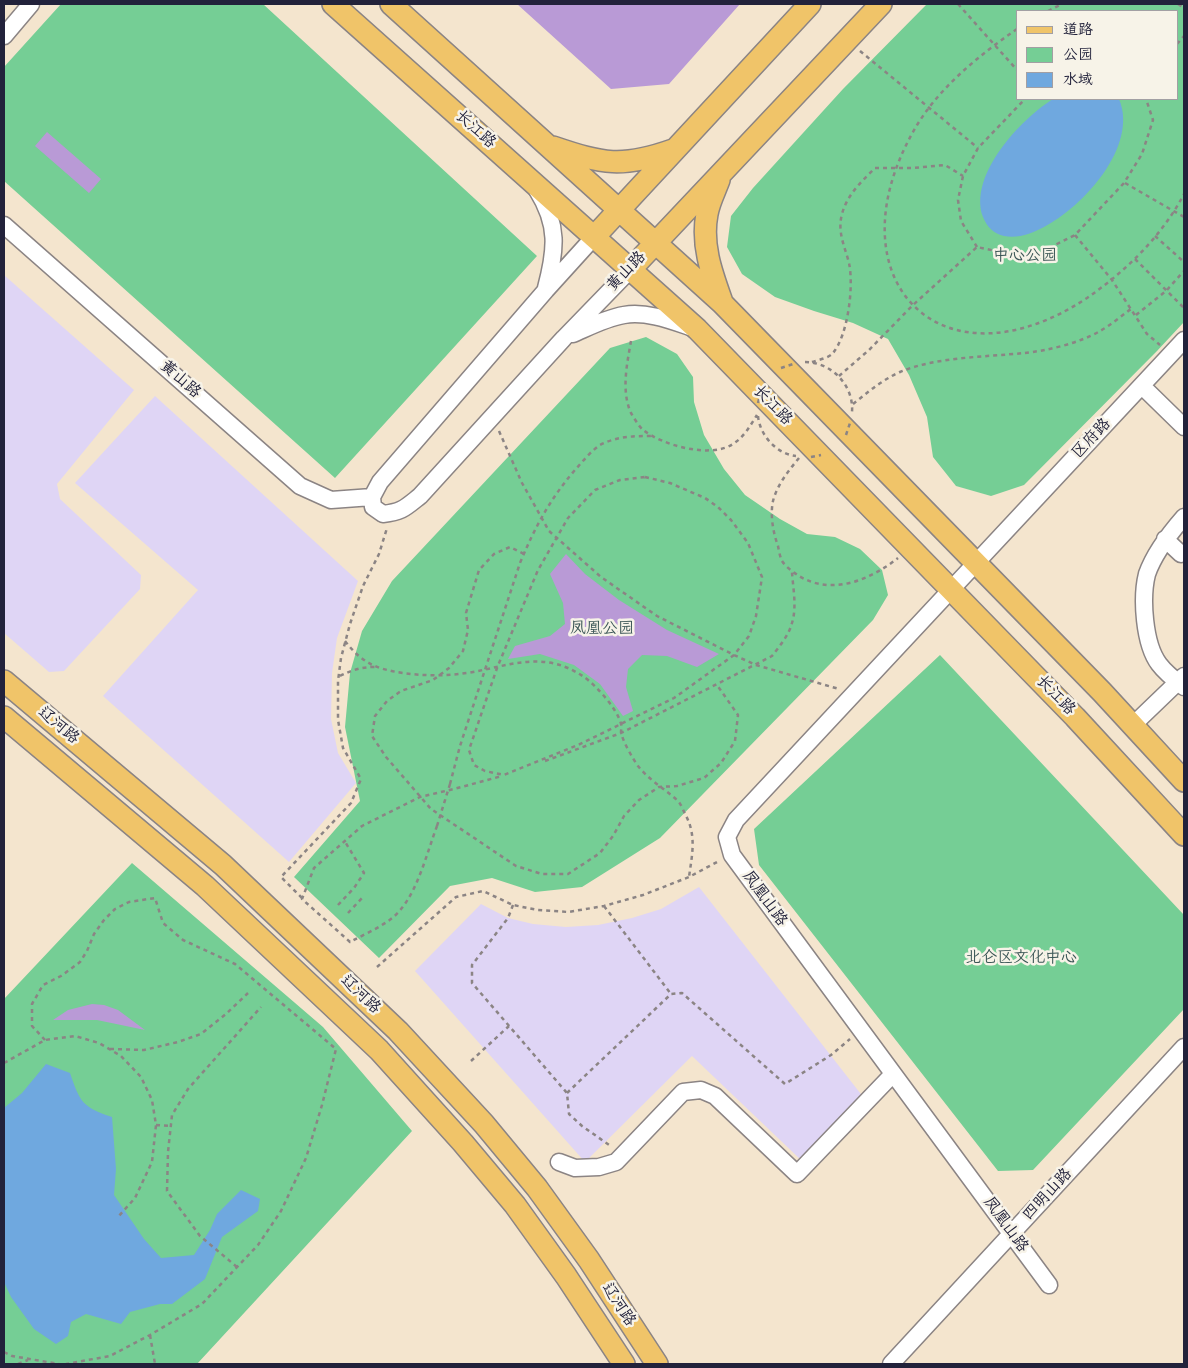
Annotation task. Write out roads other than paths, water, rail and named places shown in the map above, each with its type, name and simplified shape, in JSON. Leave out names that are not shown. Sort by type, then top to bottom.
[{"type":"main road","name":"长江路","points":[[333,4],[697,329],[1075,717],[1184,835]]},
{"type":"main road","points":[[390,4],[722,303],[976,563],[1184,781]]},
{"type":"main road","points":[[594,237],[810,4]]},
{"type":"main road","name":"黄山路","points":[[630,270],[881,4]]},
{"type":"main road","points":[[547,145],[586,157],[618,163],[649,158],[676,149]]},
{"type":"main road","points":[[722,303],[705,244],[705,227],[707,211],[723,170]]},
{"type":"main road","name":"辽河路","points":[[4,680],[223,865],[398,1031],[484,1124],[537,1188],[589,1260],[657,1364]]},
{"type":"main road","name":"辽河路","points":[[4,717],[205,886],[378,1050],[463,1143],[515,1205],[566,1276],[624,1364]]},
{"type":"street","points":[[4,36],[32,4]]},
{"type":"street","points":[[530,179],[548,212],[554,237],[555,246],[546,290]]},
{"type":"street","name":"黄山路","points":[[4,225],[300,486],[331,500],[372,497],[373,507],[383,514],[404,510],[420,496],[564,338],[630,270]]},
{"type":"street","points":[[372,497],[380,482],[594,237]]},
{"type":"street","points":[[564,338],[595,324],[625,315],[642,315],[697,329]]},
{"type":"street","name":"区府路","points":[[1000,538],[1184,340]]},
{"type":"street","points":[[1142,386],[1184,427]]},
{"type":"street","points":[[1132,725],[1182,682],[1158,663],[1150,642],[1143,612],[1148,574],[1165,539],[1184,516]]},
{"type":"street","name":"凤凰山路","points":[[1000,538],[736,820],[727,837],[732,855],[1049,1286]]},
{"type":"street","points":[[1165,539],[1183,554]]},
{"type":"street","name":"四明山路","points":[[891,1364],[1184,1047]]},
{"type":"street","points":[[559,1162],[575,1168],[599,1167],[616,1162],[683,1092],[701,1090],[715,1096],[797,1174],[893,1074]]},
{"type":"water","points":[[1052,100],[1119,100],[1123,117],[1121,136],[1114,155],[1104,173],[1075,205],[1059,218],[1025,235],[1009,237],[1000,235],[991,229],[983,217],[980,201],[983,184],[990,166],[1000,150],[1026,120]]},
{"type":"water","points":[[46,1064],[70,1073],[77,1091],[84,1102],[94,1110],[112,1117],[116,1169],[114,1195],[144,1239],[161,1258],[194,1255],[210,1230],[217,1214],[241,1190],[260,1199],[258,1211],[222,1237],[205,1279],[172,1304],[160,1304],[130,1312],[121,1324],[86,1314],[71,1322],[68,1336],[56,1344],[34,1329],[11,1297],[4,1282],[4,1108],[22,1093]]},
{"type":"park label","name":"中心公园","points":[[1025,257]]},
{"type":"park label","name":"凤凰公园","points":[[602,630]]},
{"type":"park label","name":"北仑区文化中心","points":[[1021,959]]}]
